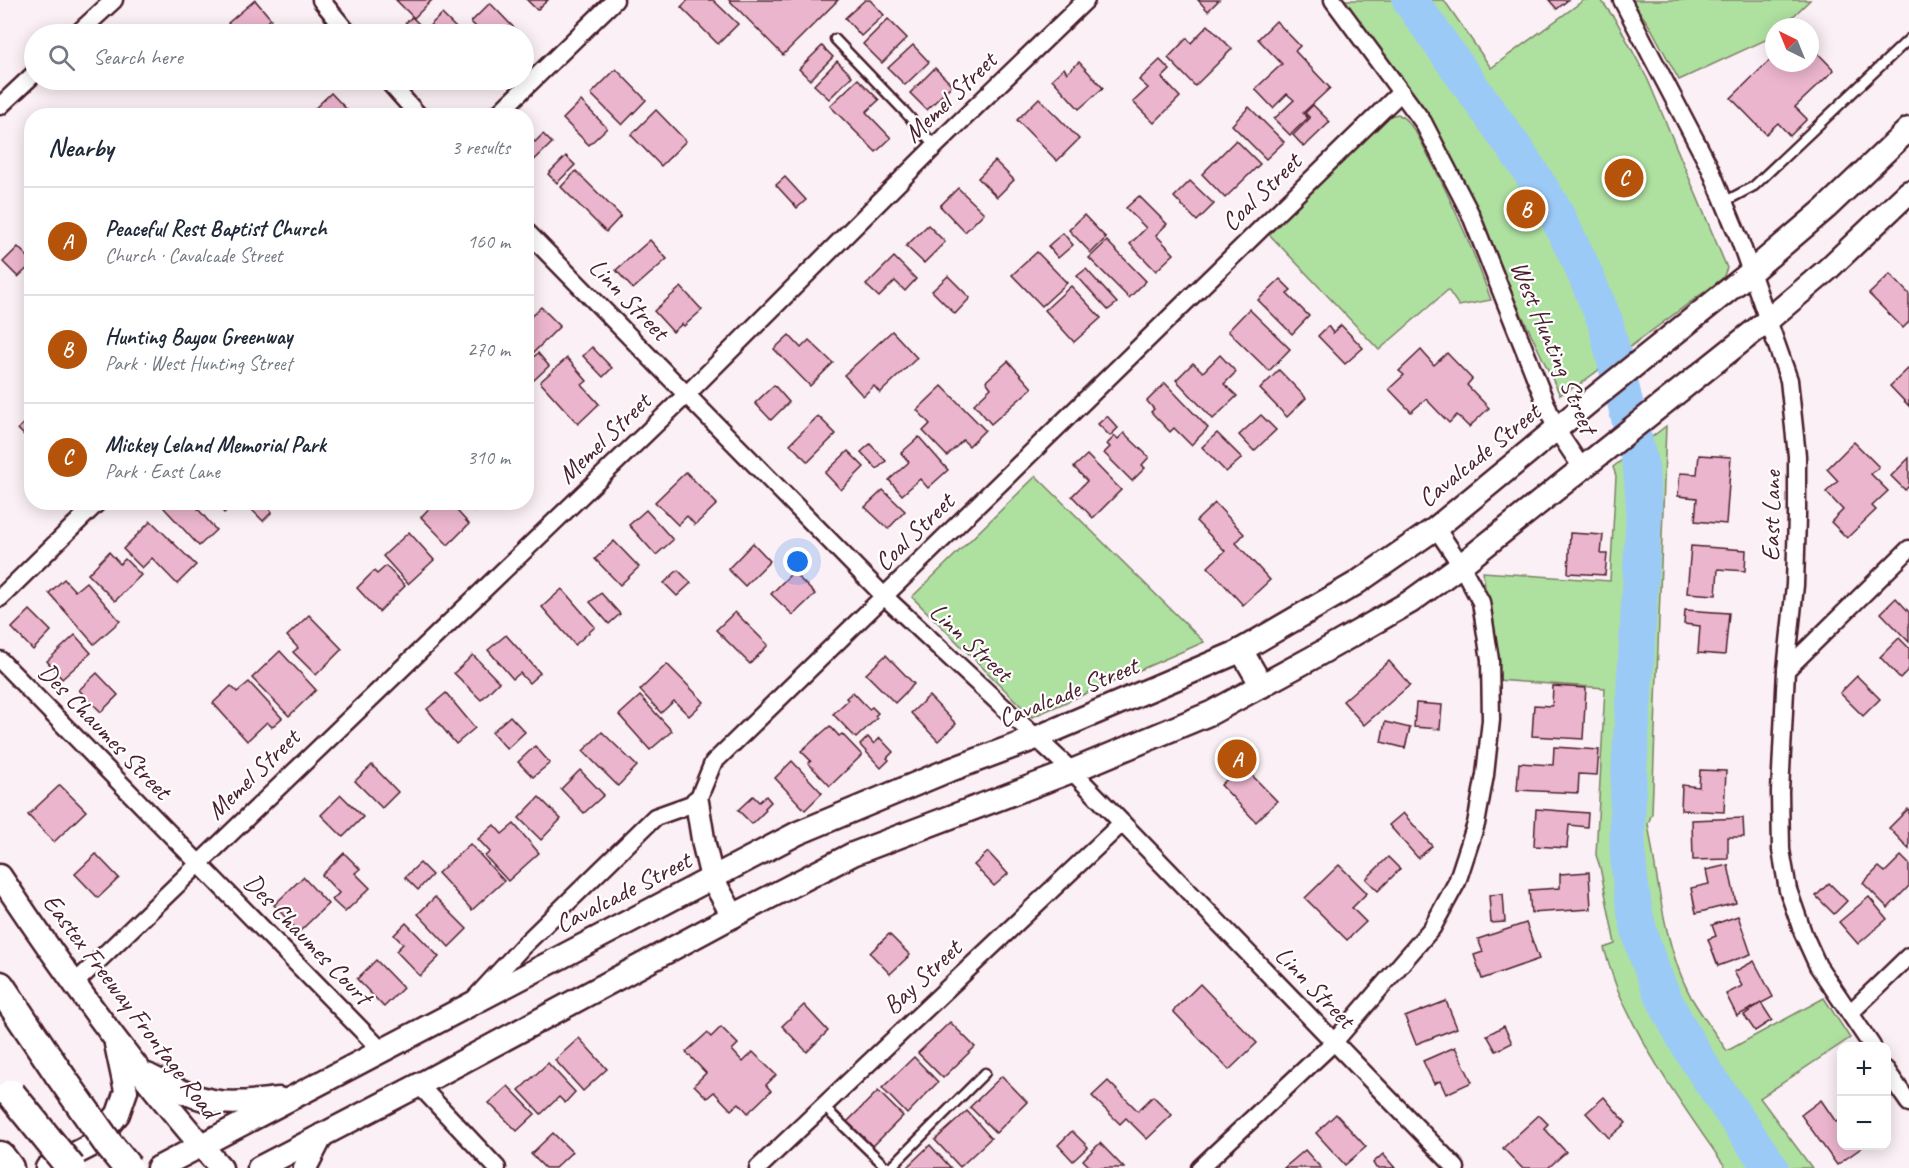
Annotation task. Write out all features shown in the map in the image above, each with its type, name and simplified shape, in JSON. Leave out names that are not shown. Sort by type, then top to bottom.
[{"type":"highway","points":[[0,986],[59,1074],[128,1168]]},
{"type":"highway","points":[[5,1087],[71,1168]]},
{"type":"highway","points":[[0,1156],[9,1168]]},
{"type":"main road","name":"Cavalcade Street","points":[[158,1168],[798,833],[942,773],[1036,738],[1241,650],[1355,584],[1436,528],[1751,272],[1826,208],[1909,129]]},
{"type":"main road","points":[[259,1168],[853,854],[1072,771],[1211,713],[1410,602],[1461,565],[1768,320],[1827,270],[1909,192]]},
{"type":"main road","points":[[1241,650],[1262,686]]},
{"type":"main road","points":[[697,802],[712,878],[733,916]]},
{"type":"main road","name":"Eastex Freeway Frontage Road","points":[[0,876],[114,1037],[221,1168]]},
{"type":"main road","points":[[47,1168],[92,1145],[118,1114],[126,1091],[114,1037]]},
{"type":"main road","points":[[140,1071],[175,1088],[213,1101],[237,1102],[290,1098]]},
{"type":"main road","points":[[304,1168],[322,1135]]},
{"type":"street","points":[[88,24],[114,0]]},
{"type":"street","points":[[321,0],[341,24]]},
{"type":"street","points":[[534,79],[615,0]]},
{"type":"street","name":"Memel Street","points":[[75,982],[686,395],[935,146],[1086,0]]},
{"type":"street","name":"West Hunting Street","points":[[1333,0],[1423,122],[1470,213],[1556,429],[1582,468]]},
{"type":"street","name":"East Lane","points":[[1622,0],[1710,168],[1751,272],[1789,380],[1797,456],[1795,585],[1786,670],[1780,792],[1781,850],[1788,890],[1803,933],[1818,966],[1869,1042]]},
{"type":"street","points":[[0,106],[24,83]]},
{"type":"street","points":[[396,90],[411,108]]},
{"type":"street","points":[[504,108],[523,90]]},
{"type":"street","name":"Coal Street","points":[[697,802],[713,763],[1401,92]]},
{"type":"street","name":"Linn Street","points":[[534,239],[885,597],[1072,771],[1456,1168]]},
{"type":"street","points":[[0,598],[91,510]]},
{"type":"street","points":[[1200,1168],[1334,1042],[1432,928],[1457,882],[1476,824],[1485,775],[1491,720],[1490,660],[1481,602],[1461,565],[1436,528]]},
{"type":"street","points":[[1786,670],[1909,549]]},
{"type":"street","name":"Des Chaumes Street","points":[[0,660],[198,863]]},
{"type":"street","points":[[469,1004],[522,947],[655,817],[697,802]]},
{"type":"street","name":"Bay Street","points":[[758,1168],[1122,823]]},
{"type":"street","name":"Des Chaumes Court","points":[[198,863],[381,1050]]},
{"type":"street","points":[[1850,1013],[1909,956]]},
{"type":"street","points":[[1891,1076],[1909,1103]]},
{"type":"street","points":[[419,1085],[497,1168]]},
{"type":"lane","points":[[835,39],[935,146]]},
{"type":"lane","points":[[1724,202],[1755,186],[1909,39]]},
{"type":"lane","points":[[823,1106],[885,1166],[892,1166],[985,1073]]},
{"type":"green space","points":[[1343,0],[1444,0],[1491,68],[1584,0],[1601,0],[1617,22],[1648,80],[1727,268],[1723,278],[1581,383],[1560,395],[1509,288],[1470,197],[1429,116]]},
{"type":"green space","points":[[1632,0],[1810,0],[1791,18],[1765,18],[1765,40],[1679,80],[1652,30]]},
{"type":"green space","points":[[1398,114],[1417,134],[1439,176],[1478,264],[1491,300],[1459,306],[1448,290],[1379,350],[1267,232],[1385,117]]},
{"type":"green space","points":[[1666,426],[1652,813],[1648,824],[1663,913],[1674,957],[1691,997],[1727,1051],[1824,998],[1850,1038],[1844,1042],[1837,1042],[1837,1047],[1760,1098],[1812,1168],[1726,1168],[1653,1058],[1617,988],[1604,948],[1615,944],[1596,855],[1605,688],[1497,680],[1483,572],[1610,581],[1616,476],[1613,467]]},
{"type":"green space","points":[[1036,476],[1204,642],[1032,717],[912,597]]},
{"type":"building","points":[[255,0],[271,19],[265,24],[228,23]]},
{"type":"building","points":[[396,0],[432,0],[414,18]]},
{"type":"building","points":[[527,0],[548,0],[537,10]]},
{"type":"building","points":[[688,0],[713,0],[738,24],[718,44],[681,7]]},
{"type":"building","points":[[729,0],[838,0],[783,55]]},
{"type":"building","points":[[865,0],[870,0],[884,15],[861,36],[845,18]]},
{"type":"building","points":[[1198,0],[1219,0],[1208,11]]},
{"type":"building","points":[[1549,0],[1568,0],[1557,9]]},
{"type":"building","points":[[490,3],[510,24],[473,24],[471,22]]},
{"type":"building","points":[[442,14],[452,24],[431,24]]},
{"type":"building","points":[[412,17],[419,24],[405,24]]},
{"type":"building","points":[[888,19],[907,38],[882,63],[863,44]]},
{"type":"building","points":[[1276,21],[1300,46],[1295,51],[1330,88],[1303,113],[1308,118],[1290,135],[1274,119],[1294,100],[1287,94],[1273,108],[1255,89],[1282,64],[1258,39]]},
{"type":"building","points":[[1208,25],[1232,49],[1195,86],[1168,58],[1187,38],[1191,43]]},
{"type":"building","points":[[913,45],[929,62],[905,85],[888,68]]},
{"type":"building","points":[[822,46],[833,57],[810,80],[799,69]]},
{"type":"building","points":[[1819,54],[1834,70],[1795,107],[1807,119],[1790,136],[1778,123],[1766,134],[1731,98],[1765,65],[1765,72],[1819,72]]},
{"type":"building","points":[[1160,60],[1170,70],[1162,78],[1180,97],[1154,123],[1133,102],[1148,88],[1139,80]]},
{"type":"building","points":[[837,61],[852,76],[829,99],[814,85]]},
{"type":"building","points":[[1079,62],[1103,88],[1079,109],[1052,79],[1064,68],[1067,73]]},
{"type":"building","points":[[935,68],[952,85],[927,110],[910,93]]},
{"type":"building","points":[[616,69],[646,100],[622,125],[591,94]]},
{"type":"building","points":[[858,79],[879,100],[866,112],[891,138],[876,152],[830,106]]},
{"type":"building","points":[[331,93],[345,108],[315,108]]},
{"type":"building","points":[[1039,98],[1079,139],[1057,161],[1017,120]]},
{"type":"building","points":[[581,101],[607,128],[589,145],[563,119]]},
{"type":"building","points":[[1313,105],[1330,122],[1304,147],[1293,135],[1310,118],[1305,113]]},
{"type":"building","points":[[1249,107],[1284,142],[1266,159],[1232,125]]},
{"type":"building","points":[[656,110],[686,141],[661,166],[631,135]]},
{"type":"building","points":[[543,134],[552,143],[534,160],[534,141]]},
{"type":"building","points":[[1236,140],[1260,164],[1225,198],[1202,174]]},
{"type":"building","points":[[566,156],[575,165],[557,183],[548,174]]},
{"type":"building","points":[[995,161],[1014,180],[997,197],[978,178]]},
{"type":"building","points":[[576,171],[621,216],[606,232],[561,187]]},
{"type":"building","points":[[785,177],[806,200],[797,208],[776,185]]},
{"type":"building","points":[[1190,181],[1214,204],[1197,221],[1174,197]]},
{"type":"building","points":[[958,188],[984,213],[965,232],[940,206]]},
{"type":"building","points":[[1139,196],[1167,224],[1156,235],[1174,254],[1156,271],[1130,244],[1146,228],[1126,208]]},
{"type":"building","points":[[1084,215],[1106,238],[1091,253],[1069,230]]},
{"type":"building","points":[[928,225],[945,242],[924,263],[906,246]]},
{"type":"building","points":[[1063,233],[1073,245],[1058,258],[1048,246]]},
{"type":"building","points":[[650,240],[667,259],[633,289],[616,270]]},
{"type":"building","points":[[1107,241],[1146,281],[1129,298],[1089,258]]},
{"type":"building","points":[[18,247],[24,253],[24,271],[18,277],[3,262]]},
{"type":"building","points":[[1037,252],[1067,283],[1042,306],[1012,275]]},
{"type":"building","points":[[894,257],[916,279],[905,291],[895,281],[879,297],[866,285]]},
{"type":"building","points":[[1086,269],[1117,303],[1108,310],[1077,276]]},
{"type":"building","points":[[1890,274],[1909,294],[1909,322],[1903,328],[1869,294]]},
{"type":"building","points":[[948,276],[970,298],[955,314],[932,291]]},
{"type":"building","points":[[1280,279],[1291,290],[1287,294],[1309,316],[1292,334],[1258,300]]},
{"type":"building","points":[[1071,286],[1101,318],[1074,342],[1045,310]]},
{"type":"building","points":[[681,287],[702,310],[684,326],[682,324],[673,332],[654,311]]},
{"type":"building","points":[[541,307],[560,326],[534,352],[534,314]]},
{"type":"building","points":[[1249,309],[1290,349],[1269,371],[1228,331]]},
{"type":"building","points":[[1341,325],[1363,348],[1345,364],[1318,336],[1328,326],[1333,333]]},
{"type":"building","points":[[892,331],[917,358],[880,393],[874,386],[863,396],[844,375]]},
{"type":"building","points":[[789,335],[801,348],[809,340],[833,363],[810,386],[774,349]]},
{"type":"building","points":[[592,347],[612,368],[603,377],[583,356]]},
{"type":"building","points":[[1421,350],[1434,365],[1447,353],[1472,379],[1467,385],[1489,408],[1469,427],[1457,415],[1449,423],[1426,399],[1411,412],[1389,389],[1404,375],[1399,371]]},
{"type":"building","points":[[538,353],[549,366],[534,380],[534,357]]},
{"type":"building","points":[[1220,355],[1236,372],[1224,384],[1237,396],[1213,419],[1176,380],[1193,363],[1203,372]]},
{"type":"building","points":[[567,358],[587,381],[582,385],[599,404],[578,424],[540,382]]},
{"type":"building","points":[[1008,361],[1032,388],[991,424],[974,404],[991,388],[986,381]]},
{"type":"building","points":[[1909,368],[1909,406],[1890,386]]},
{"type":"building","points":[[1279,370],[1306,398],[1287,417],[1260,389]]},
{"type":"building","points":[[1165,383],[1208,428],[1191,445],[1174,428],[1170,432],[1151,412],[1154,409],[1147,401]]},
{"type":"building","points":[[774,385],[789,402],[771,420],[755,403]]},
{"type":"building","points":[[942,386],[985,430],[969,446],[963,440],[947,456],[923,431],[930,424],[917,410]]},
{"type":"building","points":[[1261,415],[1276,430],[1254,451],[1239,435]]},
{"type":"building","points":[[818,416],[836,434],[808,462],[790,444]]},
{"type":"building","points":[[1107,416],[1118,428],[1110,436],[1098,424]]},
{"type":"building","points":[[24,423],[24,435],[18,429]]},
{"type":"building","points":[[1124,433],[1149,457],[1142,465],[1145,468],[1132,481],[1104,453],[1110,447],[1107,444],[1115,436],[1118,439]]},
{"type":"building","points":[[1217,433],[1242,458],[1226,472],[1202,447]]},
{"type":"building","points":[[919,437],[948,470],[928,488],[920,479],[902,495],[889,480],[909,462],[901,453]]},
{"type":"building","points":[[1854,442],[1879,467],[1871,474],[1888,491],[1872,506],[1876,510],[1847,538],[1831,522],[1843,510],[1826,492],[1838,481],[1827,469]]},
{"type":"building","points":[[870,444],[886,461],[877,469],[861,452]]},
{"type":"building","points":[[848,451],[864,467],[841,490],[825,473]]},
{"type":"building","points":[[1087,455],[1121,490],[1093,518],[1072,496],[1087,481],[1074,467]]},
{"type":"building","points":[[1699,455],[1731,457],[1726,524],[1695,521],[1697,498],[1678,496],[1680,473],[1697,474]]},
{"type":"building","points":[[1909,458],[1909,486],[1905,490],[1891,476]]},
{"type":"building","points":[[686,472],[717,504],[695,525],[687,516],[678,525],[655,502]]},
{"type":"building","points":[[883,490],[905,511],[888,529],[865,507]]},
{"type":"building","points":[[1215,503],[1244,534],[1236,543],[1270,580],[1243,605],[1208,567],[1225,551],[1196,521]]},
{"type":"building","points":[[166,510],[199,510],[216,530],[199,546]]},
{"type":"building","points":[[252,510],[270,510],[272,512],[263,521]]},
{"type":"building","points":[[428,510],[456,510],[469,524],[448,545],[421,517]]},
{"type":"building","points":[[646,510],[673,540],[656,555],[629,525]]},
{"type":"building","points":[[151,521],[196,565],[177,584],[152,558],[142,568],[123,549]]},
{"type":"building","points":[[409,532],[434,560],[408,584],[383,556]]},
{"type":"building","points":[[1570,533],[1603,535],[1601,554],[1607,554],[1605,575],[1568,573]]},
{"type":"building","points":[[614,541],[639,567],[620,585],[595,559]]},
{"type":"building","points":[[753,543],[770,561],[745,586],[728,569]]},
{"type":"building","points":[[1691,546],[1746,550],[1745,571],[1718,569],[1716,595],[1687,593]]},
{"type":"building","points":[[109,552],[120,564],[125,559],[141,575],[115,601],[88,574]]},
{"type":"building","points":[[386,566],[405,586],[379,612],[357,588],[374,571],[377,574]]},
{"type":"building","points":[[678,570],[691,583],[677,596],[664,583]]},
{"type":"building","points":[[793,572],[815,594],[793,615],[771,594]]},
{"type":"building","points":[[64,579],[75,591],[86,582],[120,621],[94,644],[49,593]]},
{"type":"building","points":[[562,589],[595,627],[575,645],[542,607]]},
{"type":"building","points":[[601,593],[620,614],[609,624],[590,602]]},
{"type":"building","points":[[1896,598],[1909,612],[1909,642],[1881,613]]},
{"type":"building","points":[[30,610],[51,631],[33,650],[12,628]]},
{"type":"building","points":[[1685,610],[1729,613],[1725,655],[1698,653],[1700,626],[1684,624]]},
{"type":"building","points":[[735,612],[768,645],[750,664],[716,630]]},
{"type":"building","points":[[309,615],[342,649],[316,675],[293,652],[298,648],[287,636]]},
{"type":"building","points":[[75,635],[91,653],[62,679],[47,661]]},
{"type":"building","points":[[506,635],[540,673],[529,683],[520,673],[513,679],[488,650]]},
{"type":"building","points":[[1899,638],[1909,648],[1909,669],[1900,678],[1880,657]]},
{"type":"building","points":[[280,651],[316,690],[289,716],[252,678]]},
{"type":"building","points":[[473,655],[499,682],[481,700],[454,673]]},
{"type":"building","points":[[886,655],[914,684],[895,703],[866,674]]},
{"type":"building","points":[[1389,661],[1410,685],[1364,725],[1343,701]]},
{"type":"building","points":[[667,664],[704,702],[689,716],[674,701],[661,713],[640,690]]},
{"type":"building","points":[[97,673],[118,695],[101,712],[79,690]]},
{"type":"building","points":[[1857,676],[1880,699],[1863,716],[1840,693]]},
{"type":"building","points":[[249,682],[282,718],[272,727],[267,722],[247,741],[213,703],[231,686],[237,692]]},
{"type":"building","points":[[1553,686],[1586,688],[1583,739],[1532,736],[1534,705],[1552,706]]},
{"type":"building","points":[[853,692],[869,709],[872,707],[878,713],[875,716],[877,718],[856,738],[833,714]]},
{"type":"building","points":[[446,693],[475,728],[456,744],[427,709]]},
{"type":"building","points":[[640,696],[672,731],[650,750],[619,715]]},
{"type":"building","points":[[929,696],[956,724],[938,741],[911,713]]},
{"type":"building","points":[[1416,703],[1442,705],[1440,729],[1414,727]]},
{"type":"building","points":[[510,716],[525,732],[507,749],[492,732]]},
{"type":"building","points":[[1385,722],[1410,728],[1405,748],[1381,742]]},
{"type":"building","points":[[830,726],[839,736],[842,734],[862,755],[830,786],[808,763],[811,761],[801,751]]},
{"type":"building","points":[[602,732],[637,766],[618,786],[583,751]]},
{"type":"building","points":[[868,737],[874,744],[880,738],[893,752],[881,768],[860,745]]},
{"type":"building","points":[[535,746],[550,763],[533,777],[518,762]]},
{"type":"building","points":[[1554,747],[1599,750],[1597,775],[1579,774],[1578,793],[1517,790],[1519,763],[1553,765]]},
{"type":"building","points":[[792,761],[822,793],[805,810],[775,778]]},
{"type":"building","points":[[372,765],[398,792],[382,808],[355,781]]},
{"type":"building","points":[[1242,765],[1277,801],[1256,822],[1221,785]]},
{"type":"building","points":[[580,770],[604,795],[584,813],[561,789]]},
{"type":"building","points":[[1700,770],[1726,771],[1724,812],[1681,810],[1682,785],[1699,787]]},
{"type":"building","points":[[60,785],[86,811],[54,842],[28,815]]},
{"type":"building","points":[[341,795],[363,817],[343,837],[321,815]]},
{"type":"building","points":[[753,796],[759,802],[766,796],[771,802],[752,824],[738,810]]},
{"type":"building","points":[[539,797],[561,819],[541,840],[519,818]]},
{"type":"building","points":[[1536,809],[1588,813],[1587,827],[1569,825],[1567,848],[1534,846]]},
{"type":"building","points":[[1909,810],[1909,849],[1889,828]]},
{"type":"building","points":[[1403,813],[1432,846],[1418,858],[1389,825]]},
{"type":"building","points":[[1743,818],[1744,837],[1728,837],[1728,859],[1693,860],[1692,820]]},
{"type":"building","points":[[514,824],[539,853],[508,881],[485,856],[490,852],[478,839],[494,825],[502,834]]},
{"type":"building","points":[[470,844],[504,881],[472,910],[438,873]]},
{"type":"building","points":[[988,852],[1008,874],[994,886],[974,865]]},
{"type":"building","points":[[344,853],[360,869],[355,873],[370,888],[345,912],[332,900],[339,893],[322,875]]},
{"type":"building","points":[[96,854],[119,878],[98,898],[75,874]]},
{"type":"building","points":[[1901,856],[1909,864],[1909,886],[1888,908],[1863,883],[1879,867],[1885,872]]},
{"type":"building","points":[[1388,857],[1400,869],[1378,891],[1366,879]]},
{"type":"building","points":[[420,863],[432,875],[418,890],[405,877]]},
{"type":"building","points":[[1339,865],[1367,893],[1352,908],[1366,922],[1347,940],[1305,898]]},
{"type":"building","points":[[1728,865],[1736,903],[1696,913],[1691,888],[1709,884],[1706,870]]},
{"type":"building","points":[[1589,872],[1591,909],[1531,913],[1529,890],[1560,888],[1560,874]]},
{"type":"building","points":[[303,877],[328,904],[299,932],[274,905]]},
{"type":"building","points":[[1829,883],[1847,901],[1834,914],[1816,896]]},
{"type":"building","points":[[1503,894],[1505,922],[1491,923],[1489,895]]},
{"type":"building","points":[[435,897],[467,929],[449,947],[418,914]]},
{"type":"building","points":[[1869,897],[1887,919],[1858,944],[1839,922]]},
{"type":"building","points":[[1738,916],[1751,954],[1718,966],[1708,939],[1716,936],[1712,925]]},
{"type":"building","points":[[406,923],[439,957],[420,976],[396,951],[403,944],[394,935]]},
{"type":"building","points":[[1526,923],[1539,959],[1482,979],[1474,955],[1483,952],[1478,939]]},
{"type":"building","points":[[889,934],[910,955],[890,974],[870,953]]},
{"type":"building","points":[[376,960],[403,988],[384,1007],[357,979]]},
{"type":"building","points":[[1754,961],[1773,997],[1737,1016],[1726,994],[1742,986],[1734,972]]},
{"type":"building","points":[[1200,984],[1257,1043],[1229,1070],[1173,1011]]},
{"type":"building","points":[[1446,1001],[1457,1028],[1416,1044],[1405,1017]]},
{"type":"building","points":[[1761,1003],[1772,1020],[1755,1031],[1744,1015]]},
{"type":"building","points":[[804,1005],[828,1031],[807,1052],[782,1026]]},
{"type":"building","points":[[950,1022],[975,1047],[943,1078],[918,1053]]},
{"type":"building","points":[[1504,1026],[1512,1043],[1496,1051],[1487,1035]]},
{"type":"building","points":[[721,1027],[738,1044],[732,1050],[743,1062],[753,1052],[776,1075],[766,1085],[771,1091],[748,1113],[739,1103],[731,1110],[714,1092],[707,1098],[694,1085],[706,1073],[686,1052],[707,1033],[711,1037]]},
{"type":"building","points":[[579,1038],[607,1069],[583,1091],[555,1060]]},
{"type":"building","points":[[1455,1047],[1472,1082],[1446,1094],[1440,1081],[1434,1084],[1423,1061]]},
{"type":"building","points":[[914,1057],[938,1082],[907,1114],[882,1088]]},
{"type":"building","points":[[548,1063],[575,1092],[565,1103],[559,1097],[541,1114],[519,1090]]},
{"type":"building","points":[[1002,1076],[1027,1102],[996,1133],[970,1107]]},
{"type":"building","points":[[1108,1081],[1138,1111],[1153,1096],[1172,1115],[1147,1139],[1126,1118],[1120,1124],[1092,1096]]},
{"type":"building","points":[[508,1086],[535,1114],[517,1131],[489,1103]]},
{"type":"building","points":[[878,1091],[903,1116],[872,1147],[847,1122]]},
{"type":"building","points":[[1604,1097],[1626,1123],[1609,1138],[1586,1113]]},
{"type":"building","points":[[1821,1100],[1837,1121],[1837,1150],[1858,1150],[1837,1165],[1801,1115]]},
{"type":"building","points":[[967,1111],[991,1138],[960,1167],[935,1140]]},
{"type":"building","points":[[1336,1114],[1366,1147],[1345,1165],[1316,1133]]},
{"type":"building","points":[[1539,1115],[1548,1124],[1544,1128],[1566,1152],[1548,1168],[1522,1168],[1503,1148]]},
{"type":"building","points":[[1072,1131],[1088,1147],[1073,1161],[1058,1145]]},
{"type":"building","points":[[553,1133],[572,1152],[555,1168],[545,1168],[531,1154]]},
{"type":"building","points":[[1100,1143],[1124,1168],[1091,1168],[1083,1160]]},
{"type":"building","points":[[930,1145],[951,1168],[906,1168]]},
{"type":"building","points":[[1305,1150],[1321,1168],[1284,1168]]},
{"type":"building","points":[[1383,1154],[1395,1168],[1376,1168],[1373,1163]]},
{"type":"waterway","points":[[1410,0],[1523,160],[1552,206],[1579,260],[1605,321],[1641,467],[1644,507],[1627,826],[1635,913],[1653,972],[1681,1031],[1715,1087],[1771,1168]]},
{"type":"place","name":"Mickey Leland Memorial Park","points":[[1624,178]]},
{"type":"place","name":"Hunting Bayou Greenway","points":[[1526,209]]},
{"type":"place","name":"Peaceful Rest Baptist Church","points":[[1237,759]]}]
